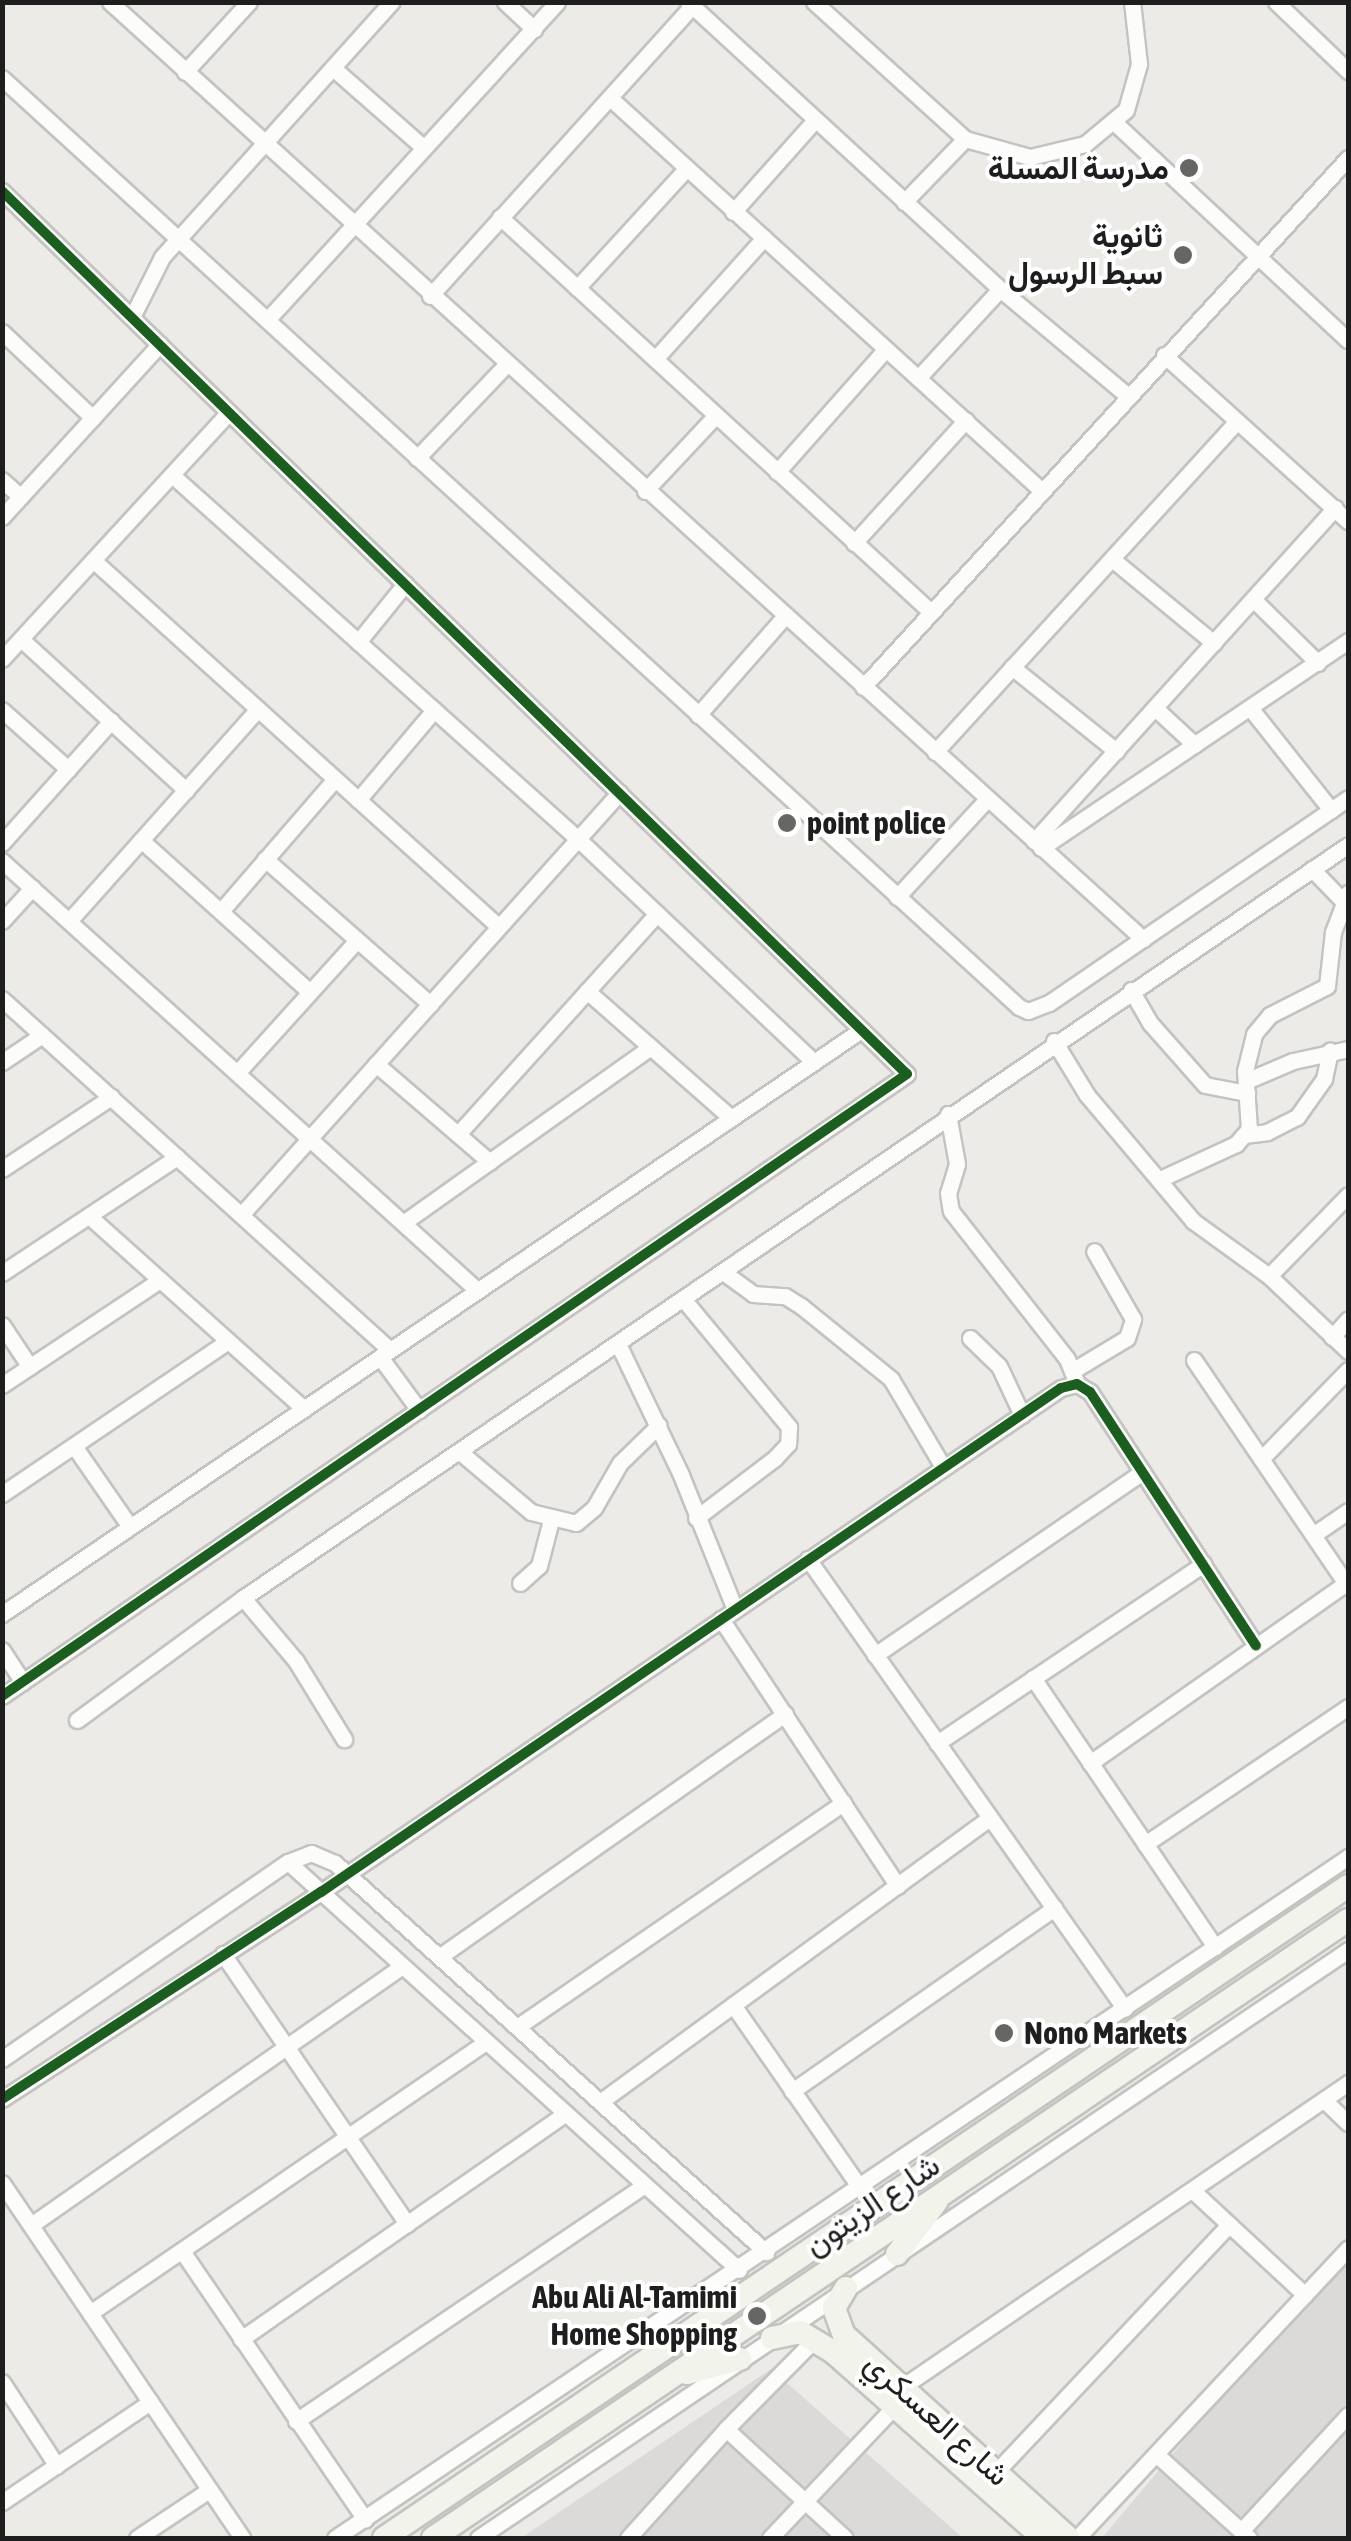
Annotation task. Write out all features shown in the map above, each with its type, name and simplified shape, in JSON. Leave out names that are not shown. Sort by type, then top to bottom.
[{"type":"main road","name":"شارع الزيتون","points":[[381,2531],[517,2448],[665,2333],[894,2177],[1055,2085],[1348,1886]]},
{"type":"main road","points":[[1256,1919],[1270,1939]]},
{"type":"main road","name":"شارع الزيتون","points":[[433,2538],[1348,1920]]},
{"type":"main road","points":[[1105,2051],[1104,2066],[1123,2074]]},
{"type":"main road","points":[[1055,2085],[1076,2094],[1072,2109]]},
{"type":"main road","points":[[897,2254],[951,2187]]},
{"type":"main road","name":"شارع العسكري","points":[[846,2288],[834,2317],[831,2343],[996,2473],[1069,2538]]},
{"type":"main road","points":[[772,2338],[792,2332],[831,2343]]},
{"type":"main road","points":[[665,2382],[740,2359]]},
{"type":"main road","name":"شارع العسكري","points":[[898,2397],[1043,2538]]},
{"type":"main road","points":[[517,2448],[516,2462],[532,2473]]},
{"type":"main road","points":[[468,2481],[482,2484],[486,2502]]},
{"type":"street","points":[[110,2],[263,146],[1143,939]]},
{"type":"street","points":[[185,72],[248,2]]},
{"type":"street","points":[[132,317],[178,239],[392,2]]},
{"type":"street","points":[[505,2],[534,28]]},
{"type":"street","points":[[268,320],[558,2]]},
{"type":"street","points":[[814,2],[964,139],[1030,156],[1074,148],[1116,124],[1139,64],[1132,2]]},
{"type":"street","points":[[1276,2],[1348,71]]},
{"type":"street","points":[[430,296],[690,4],[1000,289],[1128,396]]},
{"type":"street","points":[[333,68],[424,148]]},
{"type":"street","points":[[2,78],[896,897],[1028,1011],[1143,939],[1348,798]]},
{"type":"street","points":[[610,98],[1042,490]]},
{"type":"street","points":[[733,212],[815,120]]},
{"type":"street","points":[[1116,124],[1348,340]]},
{"type":"street","points":[[904,202],[964,139]]},
{"type":"street","points":[[863,687],[1348,158]]},
{"type":"street","points":[[577,288],[686,168]]},
{"type":"street","points":[[2,191],[907,1074],[2,1696]]},
{"type":"street","points":[[500,217],[931,612]]},
{"type":"street","points":[[655,359],[764,238]]},
{"type":"street","points":[[918,378],[1000,289]]},
{"type":"street","points":[[2,332],[92,418]]},
{"type":"street","points":[[2,517],[160,344]]},
{"type":"street","points":[[778,472],[886,350]]},
{"type":"street","points":[[1164,355],[1348,521]]},
{"type":"street","points":[[417,458],[506,365]]},
{"type":"street","points":[[2,659],[229,412]]},
{"type":"street","points":[[646,491],[716,415]]},
{"type":"street","points":[[854,543],[966,420]]},
{"type":"street","points":[[935,752],[1237,421]]},
{"type":"street","points":[[172,475],[578,839],[814,1062]]},
{"type":"street","points":[[2,480],[21,497]]},
{"type":"street","points":[[1038,845],[1116,751],[1335,508]]},
{"type":"street","points":[[1112,559],[1214,643]]},
{"type":"street","points":[[93,560],[499,926]]},
{"type":"street","points":[[358,642],[405,584]]},
{"type":"street","points":[[1253,599],[1318,662]]},
{"type":"street","points":[[698,714],[785,616]]},
{"type":"street","points":[[21,639],[186,790]]},
{"type":"street","points":[[1038,845],[1252,709],[1348,640]]},
{"type":"street","points":[[1012,667],[1116,751]]},
{"type":"street","points":[[1155,708],[1195,746]]},
{"type":"street","points":[[69,921],[258,709]]},
{"type":"street","points":[[1252,709],[1331,810]]},
{"type":"street","points":[[2,710],[68,769]]},
{"type":"street","points":[[358,800],[434,710]]},
{"type":"street","points":[[2,843],[111,721]]},
{"type":"street","points":[[220,911],[335,779]]},
{"type":"street","points":[[241,1215],[619,793]]},
{"type":"street","points":[[896,897],[987,799]]},
{"type":"street","points":[[140,840],[310,992]]},
{"type":"street","points":[[77,1720],[243,1598],[619,1346],[948,1114],[1348,844]]},
{"type":"street","points":[[265,860],[430,1004]]},
{"type":"street","points":[[2,861],[478,1291]]},
{"type":"street","points":[[1244,1135],[1254,1034],[1270,1014],[1327,986],[1346,897],[1312,868]]},
{"type":"street","points":[[2,920],[32,888]]},
{"type":"street","points":[[458,1134],[657,914]]},
{"type":"street","points":[[237,1073],[357,940]]},
{"type":"street","points":[[1131,990],[1151,1024],[1205,1085],[1246,1087],[1330,1051],[1348,1050]]},
{"type":"street","points":[[587,991],[732,1118]]},
{"type":"street","points":[[2,999],[241,1215],[385,1354],[419,1410]]},
{"type":"street","points":[[2,1614],[861,1030]]},
{"type":"street","points":[[2,1062],[42,1035]]},
{"type":"street","points":[[1054,1042],[1087,1095],[1192,1221],[1269,1276],[1348,1351]]},
{"type":"street","points":[[403,1223],[651,1048]]},
{"type":"street","points":[[1160,1178],[1244,1135],[1267,1132],[1297,1117],[1324,1079],[1330,1051]]},
{"type":"street","points":[[376,1064],[490,1162]]},
{"type":"street","points":[[2,1170],[111,1097]]},
{"type":"street","points":[[948,1114],[957,1164],[951,1211],[1074,1378],[1090,1392],[1256,1646]]},
{"type":"street","points":[[2,1273],[177,1157]]},
{"type":"street","points":[[1269,1276],[1348,1195]]},
{"type":"street","points":[[89,1216],[304,1409]]},
{"type":"street","points":[[2,2099],[321,1892],[1022,1414],[1127,1338],[1133,1320],[1094,1250]]},
{"type":"street","points":[[723,1272],[753,1294],[785,1296],[801,1306],[891,1378],[943,1467]]},
{"type":"street","points":[[2,1385],[160,1280]]},
{"type":"street","points":[[684,1300],[789,1427],[788,1444],[774,1458],[696,1518]]},
{"type":"street","points":[[1332,1337],[1348,1319]]},
{"type":"street","points":[[2,1325],[30,1367]]},
{"type":"street","points":[[970,1338],[999,1366],[1022,1414]]},
{"type":"street","points":[[2,1494],[228,1341]]},
{"type":"street","points":[[619,1346],[659,1426],[696,1518],[728,1614],[784,1714],[898,1886]]},
{"type":"street","points":[[1090,1763],[1347,1585],[1194,1360]]},
{"type":"street","points":[[1261,1460],[1348,1370]]},
{"type":"street","points":[[460,1452],[508,1497],[551,1520],[576,1523],[594,1508],[620,1462],[659,1426]]},
{"type":"street","points":[[74,1446],[130,1528]]},
{"type":"street","points":[[875,1655],[1142,1472]]},
{"type":"street","points":[[1313,1535],[1348,1511]]},
{"type":"street","points":[[520,1583],[538,1566],[551,1520]]},
{"type":"street","points":[[808,1560],[1124,2009]]},
{"type":"street","points":[[937,1743],[1203,1564]]},
{"type":"street","points":[[243,1598],[296,1662],[344,1739]]},
{"type":"street","points":[[2,1650],[23,1682]]},
{"type":"street","points":[[1033,1678],[1215,1948]]},
{"type":"street","points":[[1145,1844],[1348,1707]]},
{"type":"street","points":[[439,1957],[784,1714]]},
{"type":"street","points":[[516,2027],[843,1803]]},
{"type":"street","points":[[600,2102],[990,1818]]},
{"type":"street","points":[[2,2058],[288,1862],[311,1852],[347,1874],[766,2252]]},
{"type":"street","points":[[335,2538],[381,2531],[665,2333],[739,2270],[860,2188],[894,2177],[1124,2009],[1348,1857]]},
{"type":"street","points":[[288,1862],[739,2270]]},
{"type":"street","points":[[792,2091],[1054,1908]]},
{"type":"street","points":[[478,2538],[1348,1950]]},
{"type":"street","points":[[223,1954],[407,2224]]},
{"type":"street","points":[[31,2224],[402,1966]]},
{"type":"street","points":[[733,2005],[860,2188]]},
{"type":"street","points":[[90,2313],[486,2042]]},
{"type":"street","points":[[770,2538],[898,2397],[1348,2083]]},
{"type":"street","points":[[1324,2100],[1348,2123]]},
{"type":"street","points":[[241,2339],[566,2114]]},
{"type":"street","points":[[2,2183],[242,2538]]},
{"type":"street","points":[[296,2420],[645,2185]]},
{"type":"street","points":[[1192,2190],[1304,2296]]},
{"type":"street","points":[[996,2473],[1229,2225]]},
{"type":"street","points":[[1077,2538],[1348,2248]]},
{"type":"street","points":[[182,2251],[296,2420],[381,2531]]},
{"type":"street","points":[[628,2538],[726,2429],[831,2343]]},
{"type":"street","points":[[2,2382],[56,2466]]},
{"type":"street","points":[[2,2502],[150,2402]]},
{"type":"street","points":[[1157,2455],[1245,2535],[1348,2416]]},
{"type":"street","points":[[726,2429],[845,2538]]},
{"type":"street","points":[[136,2538],[210,2490]]},
{"type":"shaded area","points":[[1348,2245],[1348,2538],[1102,2538]]},
{"type":"shaded area","points":[[771,2369],[963,2538],[521,2538]]},
{"type":"cycle path","points":[[2,191],[907,1074],[2,1696]]},
{"type":"cycle path","points":[[2,2099],[321,1892],[1061,1388],[1077,1384],[1090,1392],[1256,1646]]},
{"type":"place","name":"مدرسة المسلة","points":[[1189,168]]},
{"type":"place","name":"ثانوية سبط الرسول","points":[[1183,255]]},
{"type":"place","name":"point police","points":[[787,823]]},
{"type":"place","name":"Nono Markets","points":[[1004,2033]]},
{"type":"place","name":"Abu Ali Al-Tamimi Home Shopping","points":[[757,2316]]}]
